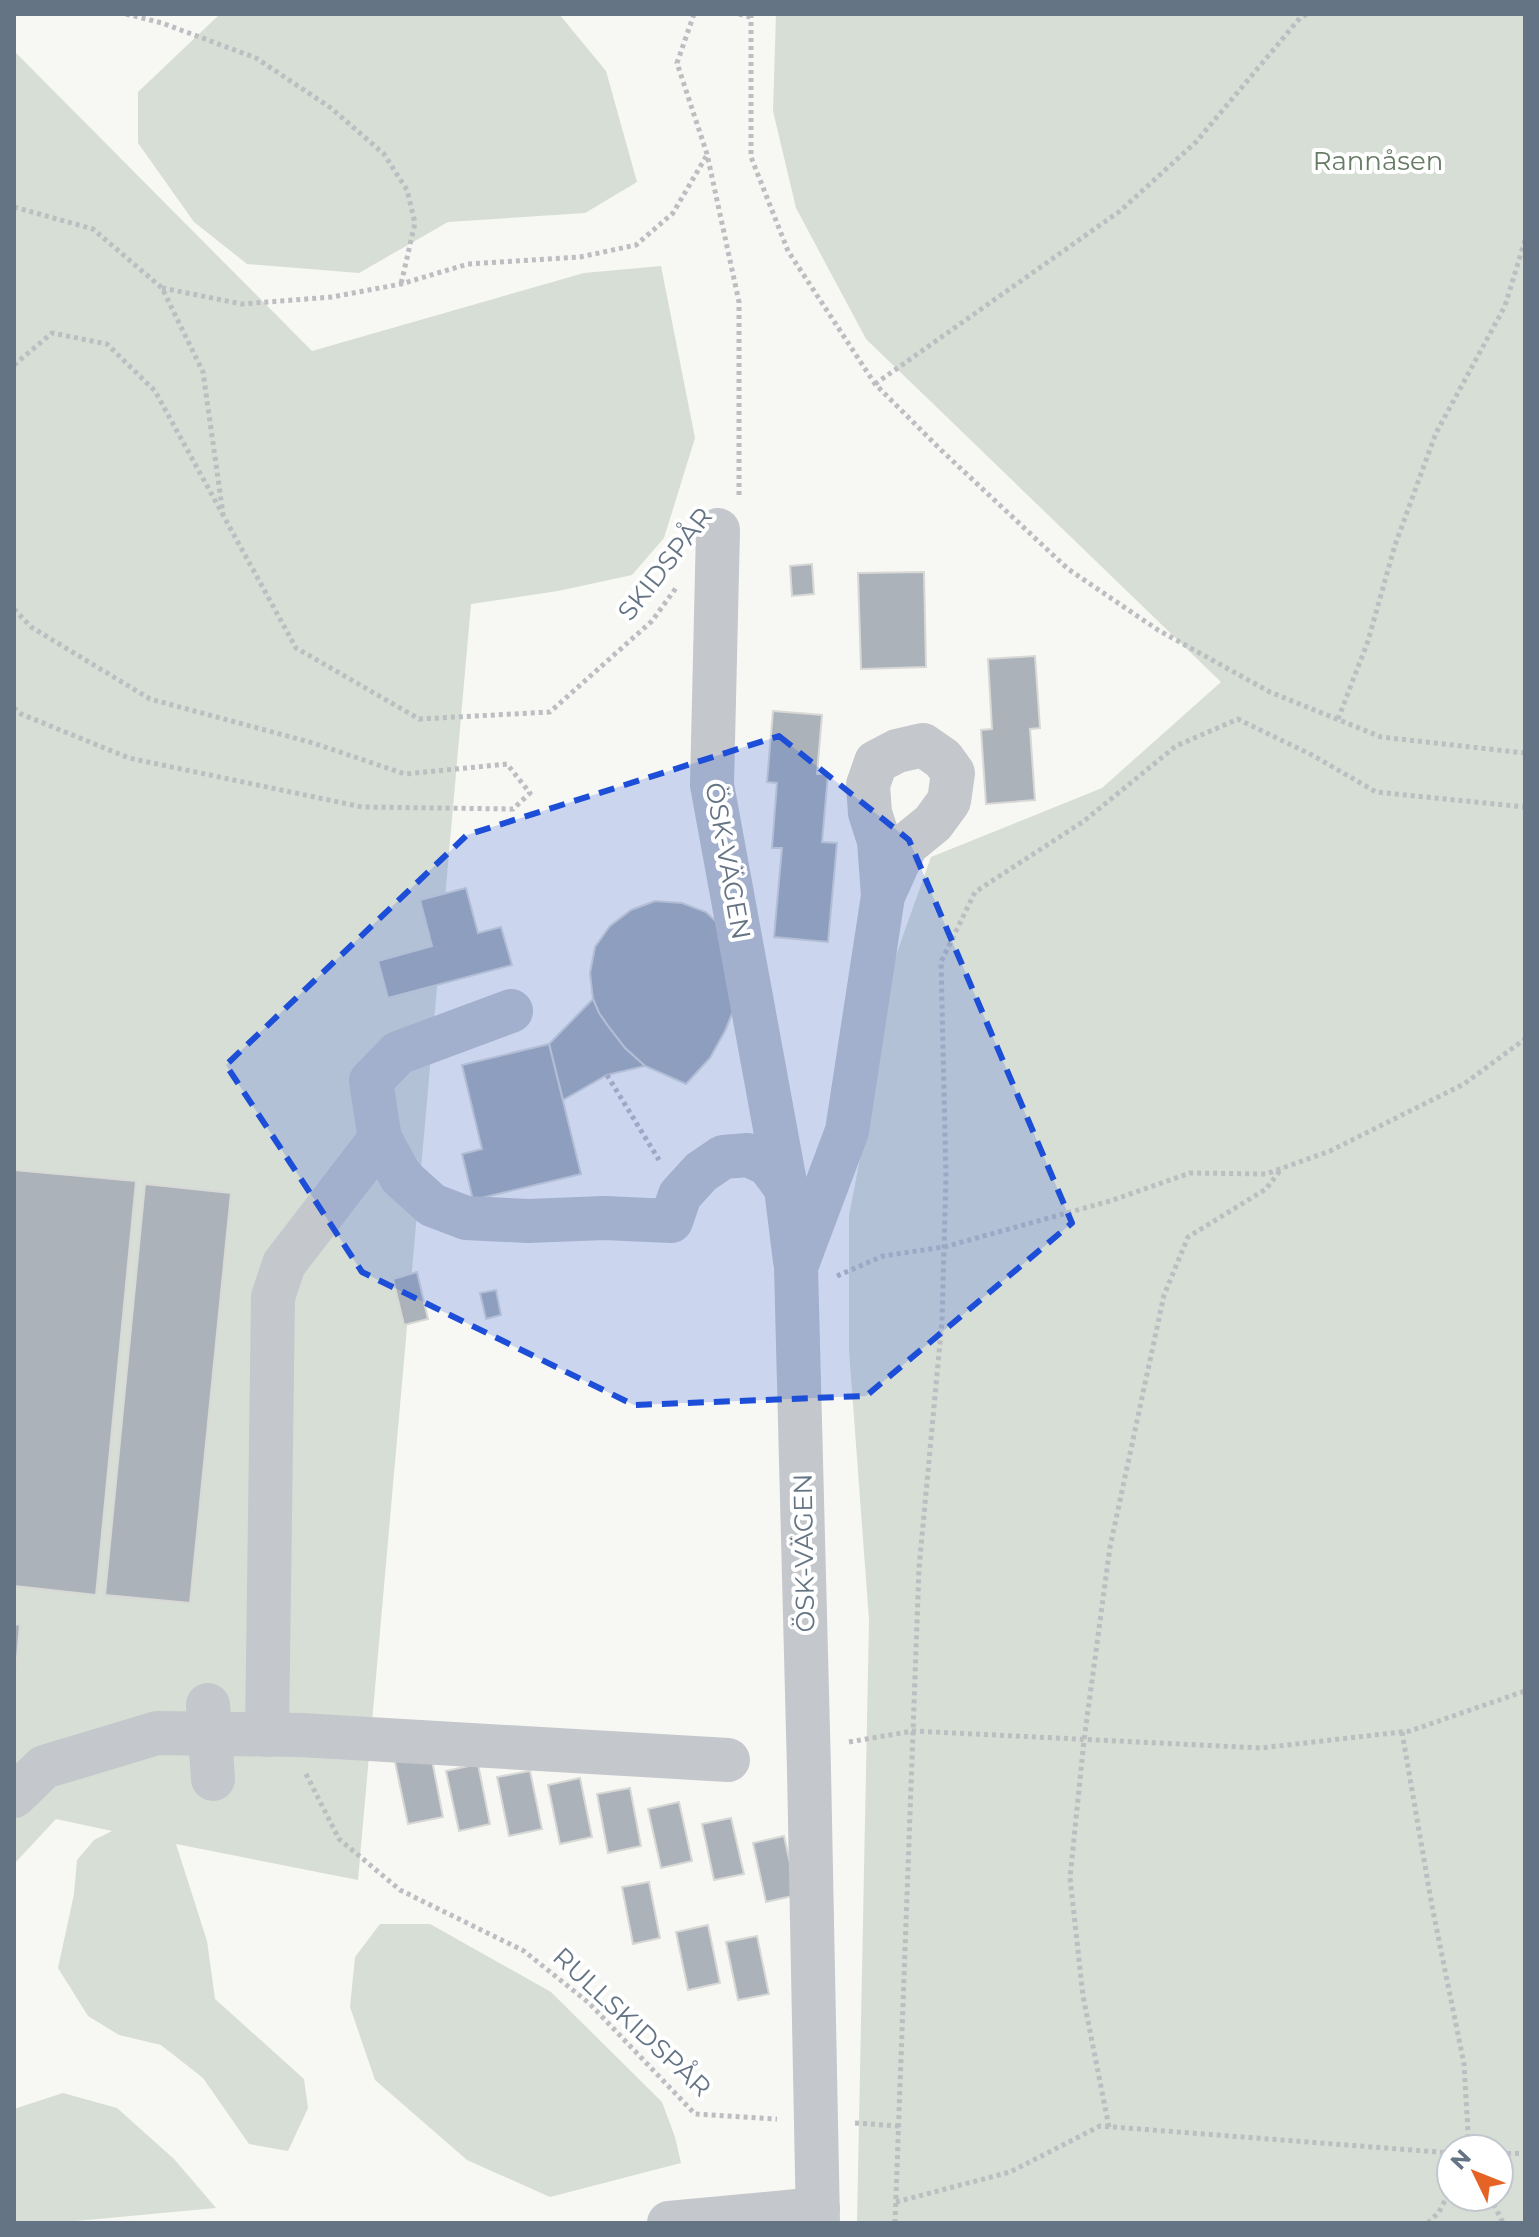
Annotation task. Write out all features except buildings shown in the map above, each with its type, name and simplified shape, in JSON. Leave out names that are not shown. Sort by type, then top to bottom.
[{"type":"street","name":"ÖSK-VÄGEN","points":[[718,530],[712,785],[786,1188],[796,1281],[818,2216]]},
{"type":"street","name":"ÖSK-VÄGEN","points":[[796,1281],[847,1131],[883,896]]},
{"type":"street","points":[[511,1011],[398,1053],[371,1081],[380,1139],[401,1177],[432,1205],[466,1218],[671,1221],[680,1195],[701,1172],[723,1157],[748,1155],[768,1164],[786,1188]]},
{"type":"street","points":[[267,1735],[273,1297],[284,1264],[380,1139]]},
{"type":"street","points":[[208,1705],[213,1779]]},
{"type":"street","points":[[14,1796],[44,1767],[157,1733],[267,1735],[728,1760]]},
{"type":"street","points":[[669,2223],[818,2216]]},
{"type":"path","points":[[126,14],[162,23],[256,58],[331,108],[384,154],[407,190],[415,223],[401,284]]},
{"type":"path","name":"SKIDSPÅR","points":[[694,14],[677,63],[707,154],[739,302],[739,500],[718,530]]},
{"type":"path","points":[[739,14],[751,15],[751,157],[788,251],[875,384],[941,450],[1068,569],[1158,630],[1270,692],[1381,737],[1525,753]]},
{"type":"path","points":[[875,384],[1120,211],[1196,142],[1300,18],[1307,14]]},
{"type":"path","points":[[162,288],[242,304],[332,297],[401,284],[468,264],[580,257],[636,245],[673,213],[707,154]]},
{"type":"path","name":"SKIDSPÅR","points":[[14,207],[93,229],[162,288],[203,372],[224,519],[296,648],[419,719],[550,712],[652,621],[677,587]]},
{"type":"path","points":[[1338,719],[1368,641],[1395,545],[1436,433],[1505,306],[1525,240]]},
{"type":"path","points":[[14,365],[52,333],[107,344],[155,391],[224,519]]},
{"type":"path","points":[[14,609],[31,627],[150,699],[313,743],[405,774],[507,764],[530,793],[513,809],[362,807],[129,758],[21,714],[14,708]]},
{"type":"path","points":[[895,2223],[919,1568],[942,1321],[946,1177],[941,962],[975,892],[1084,821],[1176,746],[1238,719],[1312,755],[1376,792],[1525,807]]},
{"type":"path","points":[[796,1281],[883,1256],[944,1247],[1110,1201],[1190,1173],[1266,1174],[1330,1151],[1464,1084],[1525,1039]]},
{"type":"path","points":[[607,1075],[680,1195]]},
{"type":"path","points":[[1109,2127],[1083,1996],[1070,1878],[1084,1740],[1110,1547],[1164,1295],[1188,1237],[1266,1189],[1282,1168]]},
{"type":"path","points":[[809,1770],[845,1742],[913,1731],[1261,1748],[1402,1732],[1525,1691]]},
{"type":"path","points":[[1402,1732],[1432,1906],[1464,2064],[1468,2133]]},
{"type":"path","name":"RULLSKIDSPÅR","points":[[267,1735],[293,1750],[339,1839],[400,1890],[524,1951],[589,2003],[695,2114],[899,2126]]},
{"type":"path","points":[[896,2202],[1010,2172],[1100,2126],[1435,2152]]},
{"type":"highlighted area","points":[[779,736],[909,840],[1072,1223],[866,1396],[634,1405],[362,1272],[226,1065],[467,835]]},
{"type":"green space","points":[[220,14],[559,14],[606,71],[637,182],[585,213],[448,222],[359,273],[247,264],[194,222],[138,143],[138,92]]},
{"type":"green space","name":"Rannåsen","points":[[776,14],[1525,14],[1525,2223],[857,2223],[869,1620],[849,1350],[849,1216],[872,1095],[889,975],[931,857],[1102,788],[1221,682],[866,339],[796,208],[773,111]]},
{"type":"green space","points":[[14,51],[312,351],[584,273],[661,266],[695,438],[664,538],[632,575],[558,591],[471,604],[358,1880],[176,1844],[207,1941],[215,1999],[304,2079],[308,2108],[288,2151],[249,2144],[203,2078],[161,2045],[119,2035],[88,2016],[58,1968],[74,1894],[77,1860],[94,1840],[112,1831],[56,1819],[14,1864]]},
{"type":"green space","points":[[380,1924],[430,1924],[551,1992],[662,2102],[681,2163],[550,2197],[467,2160],[375,2080],[350,2007],[355,1957]]},
{"type":"green space","points":[[63,2093],[117,2108],[174,2159],[216,2208],[76,2221],[14,2223],[14,2109]]}]
